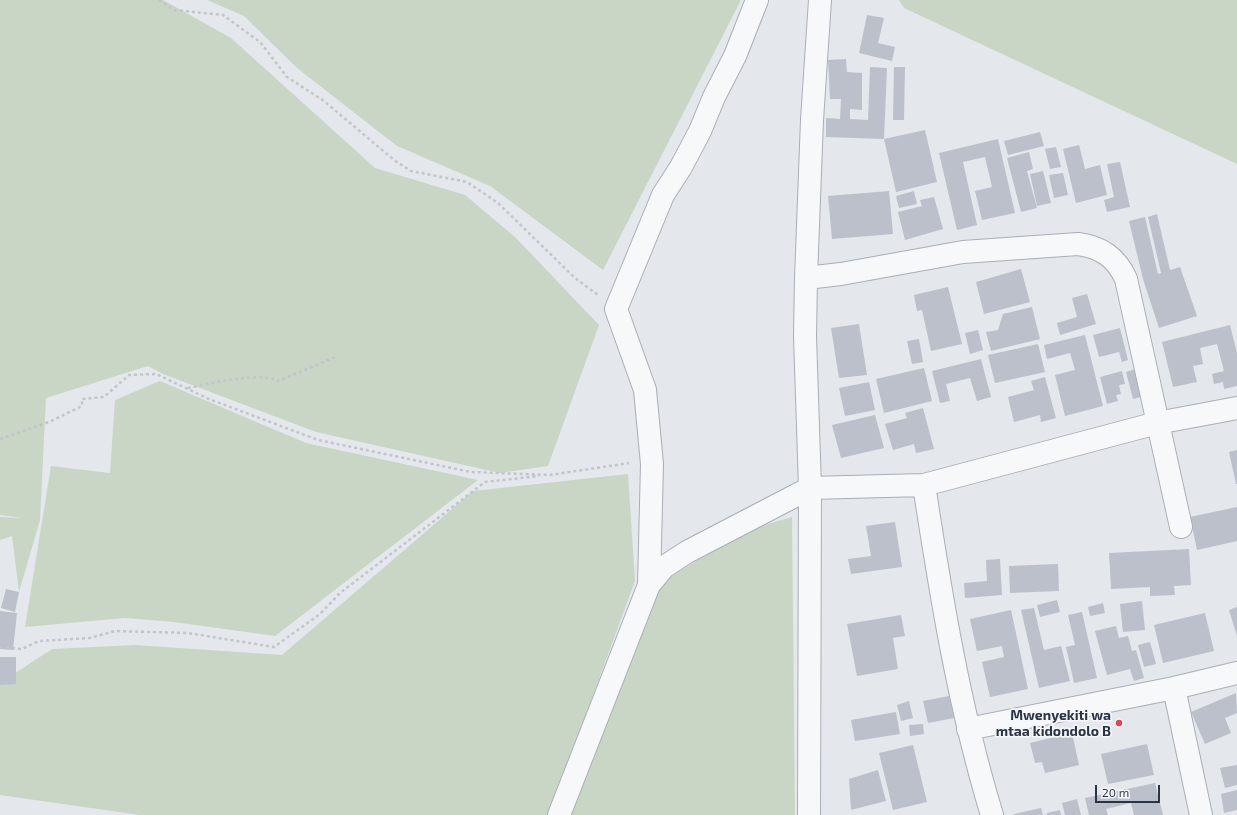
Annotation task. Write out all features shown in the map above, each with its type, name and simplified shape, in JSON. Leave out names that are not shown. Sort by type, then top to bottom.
[{"type":"street","points":[[649,585],[652,460],[645,390],[616,309],[663,195],[681,167],[700,131],[714,97],[735,56],[757,0]]},
{"type":"street","points":[[809,815],[810,488],[805,336],[812,120],[820,0]]},
{"type":"street","points":[[806,278],[841,274],[962,252],[1078,244],[1106,252],[1114,260],[1126,279],[1181,528]]},
{"type":"street","points":[[559,815],[649,585],[664,567],[687,552],[810,488],[924,485],[1157,423],[1237,408]]},
{"type":"street","points":[[924,485],[946,626],[968,729],[992,815]]},
{"type":"street","points":[[968,729],[1174,688],[1237,673]]},
{"type":"street","points":[[1174,688],[1201,815]]},
{"type":"path","points":[[159,0],[174,10],[223,15],[260,42],[287,77],[324,101],[394,160],[411,171],[467,182],[498,203],[575,278],[616,309]]},
{"type":"path","points":[[186,388],[228,380],[270,377],[278,381],[338,356]]},
{"type":"path","points":[[0,439],[49,422],[82,406],[82,399],[104,397],[129,375],[156,374],[209,399],[318,440],[471,472],[550,475]]},
{"type":"path","points":[[0,647],[22,649],[39,641],[90,638],[115,631],[188,633],[274,647],[320,614],[340,593],[485,482],[550,475],[652,460]]},
{"type":"green space","points":[[0,0],[163,0],[231,38],[375,168],[465,195],[515,237],[599,325],[548,466],[500,473],[316,432],[163,374],[148,366],[46,398],[40,520],[19,592],[12,536],[0,540],[0,517],[23,518],[0,515]]},
{"type":"green space","points":[[207,0],[741,0],[603,270],[490,186],[397,146],[297,68],[244,16]]},
{"type":"green space","points":[[899,0],[1237,0],[1237,164],[904,8]]},
{"type":"green space","points":[[160,381],[306,443],[478,480],[275,636],[174,622],[125,618],[25,627],[51,466],[110,473],[115,400]]},
{"type":"green space","points":[[628,474],[635,581],[549,815],[140,815],[0,795],[0,683],[52,649],[135,645],[282,655],[473,491]]},
{"type":"green space","points":[[792,517],[795,815],[570,815],[658,585],[744,531]]},
{"type":"building","points":[[867,15],[884,18],[878,43],[895,47],[892,61],[859,53]]},
{"type":"building","points":[[846,59],[847,72],[862,73],[862,110],[850,109],[850,119],[868,120],[870,67],[887,68],[884,139],[826,137],[826,118],[840,119],[841,99],[830,99],[828,60]]},
{"type":"building","points":[[894,67],[905,67],[904,120],[893,120]]},
{"type":"building","points":[[925,130],[937,182],[896,192],[884,139]]},
{"type":"building","points":[[1040,132],[1044,146],[1008,155],[1004,141]]},
{"type":"building","points":[[998,139],[1015,213],[982,220],[975,191],[992,187],[985,157],[963,162],[977,225],[957,230],[939,153]]},
{"type":"building","points":[[1079,145],[1085,169],[1100,165],[1107,195],[1076,203],[1063,149]]},
{"type":"building","points":[[1056,147],[1061,167],[1050,169],[1045,149]]},
{"type":"building","points":[[1029,152],[1033,169],[1027,171],[1037,208],[1021,212],[1007,158]]},
{"type":"building","points":[[1120,162],[1130,207],[1107,212],[1104,200],[1114,197],[1107,164]]},
{"type":"building","points":[[1043,171],[1051,203],[1037,206],[1030,174]]},
{"type":"building","points":[[1063,173],[1068,195],[1054,198],[1049,175]]},
{"type":"building","points":[[889,191],[893,234],[832,239],[828,196]]},
{"type":"building","points":[[914,191],[917,204],[899,208],[896,196]]},
{"type":"building","points":[[934,197],[943,229],[905,240],[898,212],[922,206],[920,200]]},
{"type":"building","points":[[1157,214],[1170,270],[1180,267],[1197,316],[1159,328],[1143,279],[1129,221],[1145,217],[1158,274],[1161,273],[1148,217]]},
{"type":"building","points":[[1021,269],[1030,302],[984,314],[976,282]]},
{"type":"building","points":[[948,287],[962,344],[931,351],[922,310],[917,311],[914,295]]},
{"type":"building","points":[[1087,294],[1096,324],[1060,335],[1057,323],[1077,317],[1072,298]]},
{"type":"building","points":[[1032,307],[1040,339],[991,351],[986,332],[998,330],[1003,314]]},
{"type":"building","points":[[859,324],[867,375],[839,378],[831,328]]},
{"type":"building","points":[[1230,325],[1237,353],[1237,386],[1224,389],[1223,382],[1214,384],[1212,374],[1224,371],[1217,344],[1200,348],[1203,364],[1193,366],[1197,382],[1173,387],[1162,342]]},
{"type":"building","points":[[1120,328],[1128,360],[1122,362],[1119,352],[1099,357],[1093,335]]},
{"type":"building","points":[[978,330],[983,350],[970,354],[965,333]]},
{"type":"building","points":[[1085,335],[1103,406],[1065,416],[1055,375],[1075,370],[1070,353],[1047,359],[1044,345]]},
{"type":"building","points":[[919,339],[923,362],[912,364],[907,341]]},
{"type":"building","points":[[1038,344],[1045,372],[995,383],[988,355]]},
{"type":"building","points":[[981,359],[991,397],[977,401],[970,378],[946,384],[950,401],[940,403],[932,371]]},
{"type":"building","points":[[924,368],[932,401],[884,413],[876,379]]},
{"type":"building","points":[[1138,368],[1145,396],[1133,399],[1126,372]]},
{"type":"building","points":[[1122,371],[1125,384],[1119,385],[1121,394],[1116,395],[1118,401],[1107,404],[1100,377]]},
{"type":"building","points":[[1045,377],[1056,418],[1041,422],[1040,415],[1014,422],[1008,397],[1034,390],[1031,381]]},
{"type":"building","points":[[869,382],[875,410],[845,416],[839,388]]},
{"type":"building","points":[[923,408],[934,449],[916,453],[914,444],[893,450],[885,424],[907,418],[905,413]]},
{"type":"building","points":[[875,415],[884,448],[841,458],[832,425]]},
{"type":"building","points":[[1237,450],[1237,484],[1236,484],[1229,452]]},
{"type":"building","points":[[1237,507],[1237,541],[1197,550],[1190,517]]},
{"type":"building","points":[[895,522],[902,567],[851,574],[848,559],[871,556],[866,526]]},
{"type":"building","points":[[1189,549],[1191,585],[1174,586],[1175,595],[1150,596],[1150,587],[1111,589],[1109,553]]},
{"type":"building","points":[[1000,559],[1002,595],[965,598],[964,583],[987,581],[986,560]]},
{"type":"building","points":[[1058,564],[1059,591],[1010,593],[1009,566]]},
{"type":"building","points":[[6,589],[19,592],[15,612],[1,608]]},
{"type":"building","points":[[1057,600],[1060,612],[1040,617],[1037,605]]},
{"type":"building","points":[[1142,601],[1145,630],[1123,632],[1120,604]]},
{"type":"building","points":[[1103,603],[1105,613],[1090,616],[1088,607]]},
{"type":"building","points":[[1237,607],[1237,636],[1229,610]]},
{"type":"building","points":[[1034,608],[1044,650],[1061,646],[1070,681],[1039,688],[1021,610]]},
{"type":"building","points":[[1011,610],[1028,689],[990,697],[982,662],[1004,657],[1002,646],[977,651],[970,619]]},
{"type":"building","points":[[0,611],[17,613],[13,650],[0,649]]},
{"type":"building","points":[[1082,612],[1097,678],[1074,683],[1066,647],[1075,645],[1068,615]]},
{"type":"building","points":[[1205,613],[1214,651],[1163,663],[1154,625]]},
{"type":"building","points":[[901,615],[905,636],[893,638],[898,669],[857,676],[847,624]]},
{"type":"building","points":[[1116,626],[1119,638],[1128,636],[1132,651],[1136,650],[1144,678],[1134,681],[1130,669],[1107,675],[1095,631]]},
{"type":"building","points":[[1150,642],[1156,664],[1144,667],[1138,645]]},
{"type":"building","points":[[0,657],[16,657],[16,684],[0,685]]},
{"type":"building","points":[[1236,693],[1237,713],[1225,718],[1231,733],[1205,744],[1191,712]]},
{"type":"building","points":[[949,696],[954,718],[928,723],[923,701]]},
{"type":"building","points":[[909,701],[913,718],[901,721],[897,705]]},
{"type":"building","points":[[896,712],[900,734],[855,741],[851,720]]},
{"type":"building","points":[[923,724],[924,734],[910,736],[909,725]]},
{"type":"building","points":[[1072,733],[1079,765],[1045,773],[1042,762],[1035,763],[1030,743]]},
{"type":"building","points":[[1147,744],[1154,775],[1108,784],[1101,754]]},
{"type":"building","points":[[913,745],[927,802],[893,810],[879,753]]},
{"type":"building","points":[[1237,765],[1237,785],[1225,788],[1220,768]]},
{"type":"building","points":[[878,770],[886,801],[851,810],[849,779]]},
{"type":"building","points":[[1155,783],[1163,815],[1134,815],[1131,803],[1106,809],[1108,815],[1089,815],[1085,798]]},
{"type":"building","points":[[1237,790],[1237,810],[1224,813],[1221,794]]},
{"type":"building","points":[[1077,799],[1081,815],[1065,815],[1062,803]]},
{"type":"building","points":[[1041,808],[1043,815],[1014,815],[1014,814]]},
{"type":"building","points":[[1060,810],[1061,815],[1047,815],[1047,813]]},
{"type":"place","name":"Mwenyekiti wa mtaa kidondolo B","points":[[1119,723]]}]
